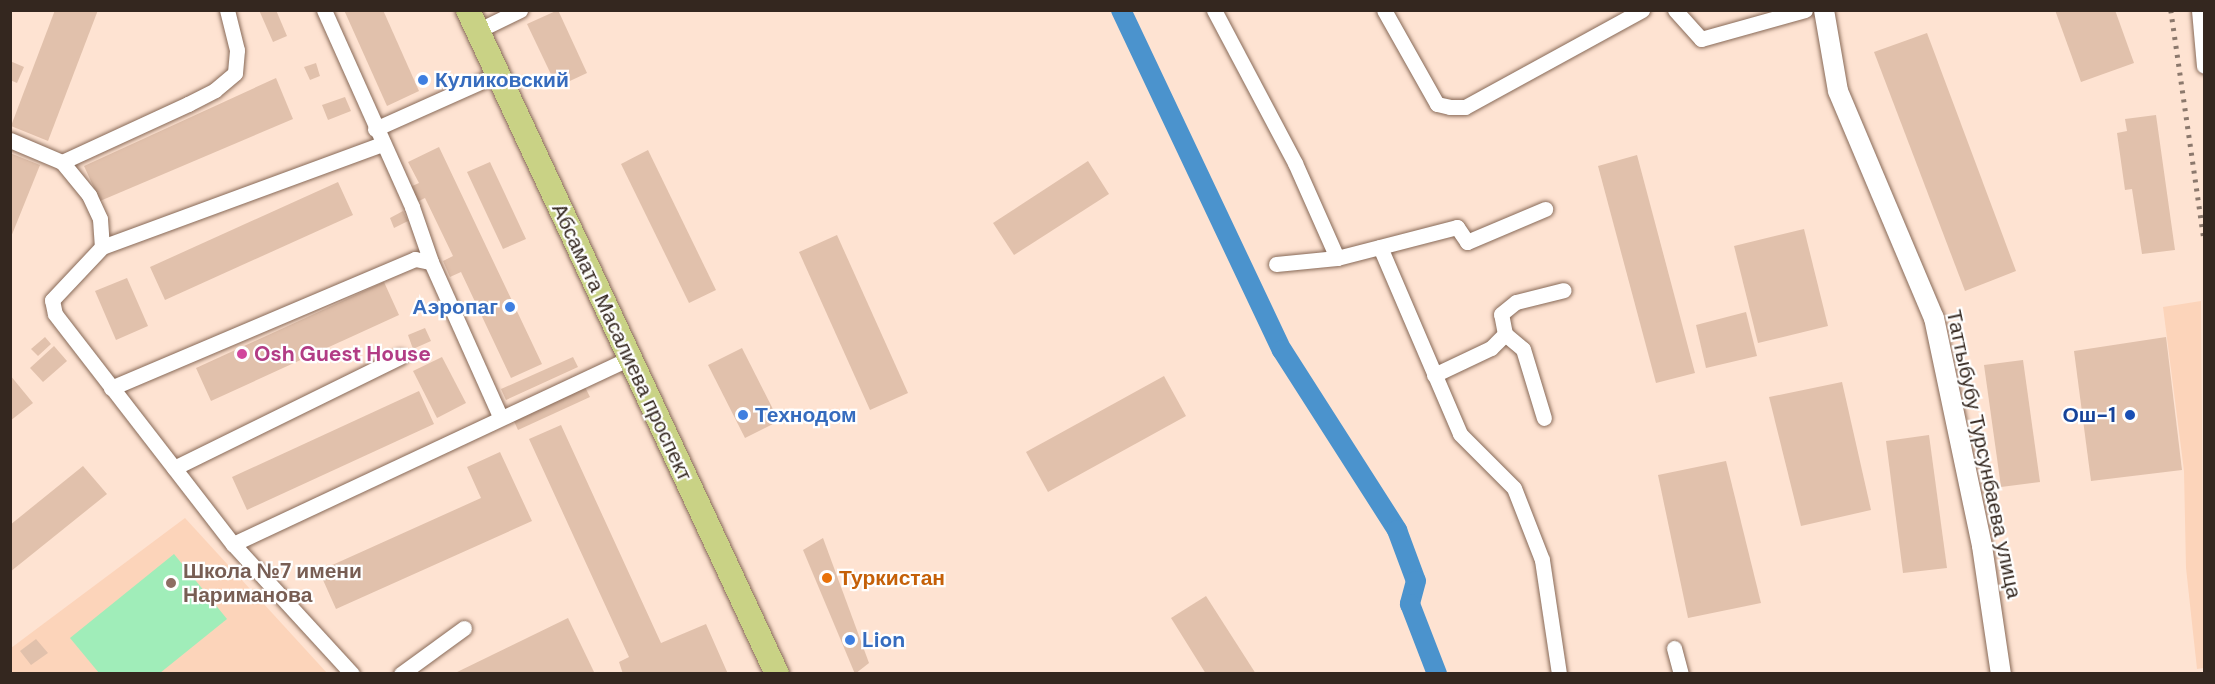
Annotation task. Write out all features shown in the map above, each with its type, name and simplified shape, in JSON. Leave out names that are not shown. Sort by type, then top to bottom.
[{"type":"main road","name":"Абсамата Масалиева проспект","points":[[473,21],[777,674]]},
{"type":"street","points":[[62,162],[188,104],[215,90],[235,73],[237,50],[227,10]]},
{"type":"street","points":[[324,10],[412,207],[431,262],[500,416]]},
{"type":"street","points":[[473,21],[520,10]]},
{"type":"street","points":[[1214,10],[1295,163],[1337,258]]},
{"type":"street","points":[[1384,10],[1437,104],[1450,107],[1465,107],[1642,10]]},
{"type":"street","points":[[1675,10],[1701,39],[1805,10]]},
{"type":"street","name":"Таттыбубу Турсунбаева улица","points":[[1824,10],[1838,91],[1934,318],[1982,546],[2001,674]]},
{"type":"street","points":[[2199,10],[2205,66]]},
{"type":"street","points":[[352,674],[233,544],[55,314],[52,300],[102,247],[379,136],[498,74]]},
{"type":"street","points":[[10,140],[62,162],[90,195],[100,219],[102,247]]},
{"type":"street","points":[[1276,264],[1337,258],[1457,226],[1467,242],[1545,209]]},
{"type":"street","points":[[1380,247],[1460,434],[1514,488],[1542,560],[1559,674]]},
{"type":"street","points":[[111,388],[415,259],[431,262]]},
{"type":"street","points":[[1544,418],[1523,349],[1505,334],[1501,314],[1516,302],[1564,291]]},
{"type":"street","points":[[1434,375],[1491,348],[1505,334]]},
{"type":"street","points":[[174,468],[400,357]]},
{"type":"street","points":[[233,544],[500,416],[630,358]]},
{"type":"street","points":[[401,674],[464,628]]},
{"type":"street","points":[[1674,648],[1681,674]]},
{"type":"shaded area","points":[[2201,301],[2204,668],[2197,669],[2186,568],[2184,471],[2163,307]]},
{"type":"shaded area","name":"Школа №7 имени Нариманова","points":[[185,518],[327,673],[11,674],[11,648]]},
{"type":"green space","points":[[174,554],[227,619],[160,673],[99,673],[70,638]]},
{"type":"building","points":[[55,10],[98,10],[48,141],[11,126]]},
{"type":"building","points":[[259,10],[276,10],[287,36],[273,42]]},
{"type":"building","points":[[344,10],[383,10],[419,91],[387,106]]},
{"type":"building","points":[[558,10],[587,73],[557,87],[527,24]]},
{"type":"building","points":[[2055,10],[2115,10],[2134,63],[2081,82]]},
{"type":"building","points":[[1927,33],[2016,271],[1965,291],[1874,52]]},
{"type":"building","points":[[10,61],[24,67],[17,83],[10,80]]},
{"type":"building","points":[[316,63],[320,76],[310,80],[304,67]]},
{"type":"building","points":[[276,78],[293,119],[100,201],[84,166]]},
{"type":"building","points":[[345,97],[351,111],[328,120],[322,105]]},
{"type":"building","points":[[2156,115],[2175,250],[2142,254],[2132,189],[2125,190],[2117,133],[2127,131],[2125,119]]},
{"type":"building","points":[[439,147],[542,364],[511,378],[461,272],[450,277],[443,261],[453,256],[425,198],[417,202],[410,187],[419,183],[408,162]]},
{"type":"building","points":[[648,150],[716,290],[689,303],[621,164]]},
{"type":"building","points":[[10,153],[40,165],[11,237],[10,237]]},
{"type":"building","points":[[1637,155],[1695,373],[1656,383],[1598,166]]},
{"type":"building","points":[[1088,161],[1109,194],[1014,255],[993,223]]},
{"type":"building","points":[[490,162],[526,239],[503,249],[467,172]]},
{"type":"building","points":[[338,182],[353,215],[165,300],[150,267]]},
{"type":"building","points":[[403,211],[408,221],[394,228],[390,218]]},
{"type":"building","points":[[1804,229],[1828,326],[1758,343],[1734,246]]},
{"type":"building","points":[[837,235],[908,393],[870,410],[799,252]]},
{"type":"building","points":[[127,278],[148,326],[116,340],[95,291]]},
{"type":"building","points":[[384,282],[399,315],[211,401],[196,368]]},
{"type":"building","points":[[1746,312],[1757,356],[1706,368],[1696,325]]},
{"type":"building","points":[[425,328],[431,341],[413,349],[408,335]]},
{"type":"building","points":[[45,337],[51,344],[38,356],[31,349]]},
{"type":"building","points":[[2166,337],[2182,470],[2091,481],[2074,351]]},
{"type":"building","points":[[54,346],[67,361],[43,382],[30,368]]},
{"type":"building","points":[[742,348],[779,421],[745,438],[708,365]]},
{"type":"building","points":[[442,357],[466,403],[437,418],[413,371]]},
{"type":"building","points":[[573,357],[578,367],[506,400],[501,389]]},
{"type":"building","points":[[2023,360],[2040,482],[2001,487],[1984,365]]},
{"type":"building","points":[[10,375],[33,403],[10,421]]},
{"type":"building","points":[[1164,376],[1186,416],[1048,492],[1026,452]]},
{"type":"building","points":[[1842,382],[1871,510],[1801,526],[1769,397]]},
{"type":"building","points":[[584,385],[590,397],[518,430],[513,419]]},
{"type":"building","points":[[419,391],[434,424],[247,510],[232,477]]},
{"type":"building","points":[[561,425],[661,643],[706,624],[728,674],[623,674],[619,662],[629,657],[529,439]]},
{"type":"building","points":[[1929,435],[1947,568],[1903,573],[1886,441]]},
{"type":"building","points":[[500,452],[532,521],[336,609],[319,571],[481,498],[467,467]]},
{"type":"building","points":[[1726,461],[1761,603],[1688,618],[1658,475]]},
{"type":"building","points":[[83,466],[107,494],[10,572],[10,525]]},
{"type":"building","points":[[823,538],[869,663],[855,674],[803,550]]},
{"type":"building","points":[[1206,596],[1256,674],[1206,674],[1171,618]]},
{"type":"building","points":[[568,618],[595,674],[453,674]]},
{"type":"building","points":[[36,639],[48,653],[31,665],[20,651]]},
{"type":"waterway","points":[[1121,10],[1282,350],[1397,530],[1416,581],[1410,604],[1437,674]]},
{"type":"railway","points":[[2171,10],[2204,240]]},
{"type":"place","name":"Куликовский","points":[[423,80]]},
{"type":"place","name":"Аэропаг","points":[[510,307]]},
{"type":"place","name":"Osh Guest House","points":[[242,354]]},
{"type":"place","name":"Технодом","points":[[743,415]]},
{"type":"place","name":"Ош-1","points":[[2130,415]]},
{"type":"place","name":"Туркистан","points":[[827,578]]},
{"type":"place","name":"Школа №7 имени Нариманова","points":[[171,583]]},
{"type":"place","name":"Lion","points":[[850,640]]}]
